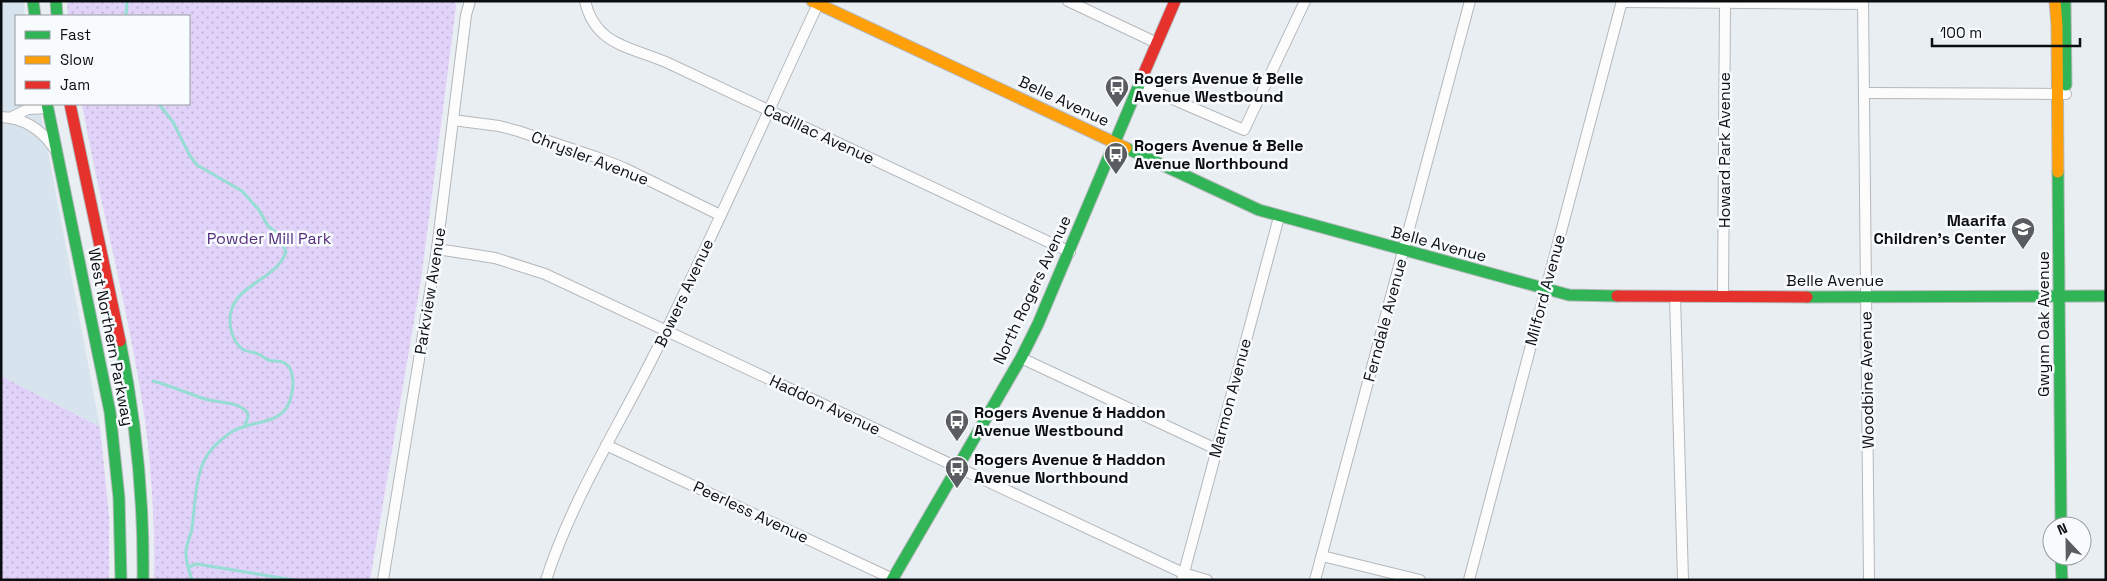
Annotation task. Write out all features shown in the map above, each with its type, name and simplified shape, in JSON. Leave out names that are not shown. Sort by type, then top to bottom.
[{"type":"street","points":[[33,1],[35,15]]},
{"type":"street","points":[[56,1],[57,15]]},
{"type":"street","name":"Parkview Avenue","points":[[383,580],[438,249],[466,14],[470,1]]},
{"type":"street","name":"Cadillac Avenue","points":[[585,1],[595,27],[610,40],[650,55],[1070,252]]},
{"type":"street","points":[[1068,1],[1157,43]]},
{"type":"street","name":"North Rogers Avenue","points":[[893,579],[1021,358],[1049,301],[1175,1]]},
{"type":"street","points":[[1140,85],[1244,130],[1305,1]]},
{"type":"street","name":"Ferndale Avenue","points":[[1315,580],[1470,1]]},
{"type":"street","points":[[1622,1],[1864,3]]},
{"type":"street","name":"Milford Avenue","points":[[1469,580],[1622,1]]},
{"type":"street","name":"Gwynn Oak Avenue","points":[[2055,1],[2062,94],[2064,296],[2070,516]]},
{"type":"street","name":"Gwynn Oak Avenue","points":[[2062,94],[2067,44],[2065,1]]},
{"type":"street","name":"Howard Park Avenue","points":[[1723,297],[1725,2]]},
{"type":"street","name":"Bowers Avenue","points":[[546,580],[556,551],[606,445],[638,389],[720,215],[815,3]]},
{"type":"street","name":"Belle Avenue","points":[[815,3],[1278,217],[1545,290],[1569,295],[1723,297],[2106,296]]},
{"type":"street","name":"Woodbine Avenue","points":[[1864,3],[1869,580]]},
{"type":"street","points":[[1865,93],[2062,94]]},
{"type":"street","points":[[6,117],[28,109],[48,106],[71,109]]},
{"type":"street","name":"West Northern Parkway","points":[[48,106],[110,412],[119,498],[121,580]]},
{"type":"street","name":"West Northern Parkway","points":[[71,109],[110,290],[131,400],[142,498],[143,580]]},
{"type":"street","points":[[6,117],[34,126],[49,140],[58,156]]},
{"type":"street","name":"Chrysler Avenue","points":[[453,120],[498,126],[518,131],[596,157],[720,215]]},
{"type":"street","name":"Marmon Avenue","points":[[1182,576],[1278,217]]},
{"type":"street","name":"Haddon Avenue","points":[[438,249],[495,258],[527,267],[666,330],[1182,576],[1207,580]]},
{"type":"street","points":[[1675,296],[1682,580]]},
{"type":"street","name":"Gwynn Oak Avenue","points":[[2061,516],[2064,296]]},
{"type":"street","points":[[1021,358],[1216,449]]},
{"type":"street","name":"Peerless Avenue","points":[[606,445],[893,579]]},
{"type":"street","points":[[1322,556],[1420,580]]},
{"type":"street","points":[[2061,566],[2062,580]]},
{"type":"street","points":[[2070,566],[2071,580]]},
{"type":"shaded area","points":[[1,1],[24,1],[25,15],[15,15],[15,105],[39,105],[100,427],[1,376]]},
{"type":"green space","name":"Powder Mill Park","points":[[67,1],[455,1],[456,7],[421,280],[370,580],[154,580],[150,461],[139,381],[82,105],[190,105],[190,15],[68,15]]},
{"type":"green space","points":[[1,376],[100,427],[109,515],[109,580],[1,580]]},
{"type":"waterway","points":[[126,15],[127,1]]},
{"type":"waterway","points":[[160,105],[173,122],[190,156],[197,165],[242,191],[259,210],[268,226],[277,233],[286,252],[274,269],[249,288],[235,302],[230,322],[232,333],[240,347],[268,360],[284,363],[289,367],[293,381],[291,398],[282,413],[269,420],[244,426],[230,433],[206,457],[199,477],[192,528],[186,550],[192,580]]},
{"type":"waterway","points":[[153,381],[205,399],[237,405],[248,414],[245,425]]},
{"type":"waterway","points":[[188,567],[197,564],[294,580]]},
{"type":"traffic: fast","points":[[33,1],[35,15]]},
{"type":"traffic: fast","points":[[56,1],[57,15]]},
{"type":"traffic: fast","points":[[2065,1],[2066,85]]},
{"type":"traffic: fast","points":[[892,580],[1021,358],[1038,324],[1144,73]]},
{"type":"traffic: fast","points":[[47,105],[110,412],[119,498],[121,580]]},
{"type":"traffic: fast","points":[[1126,148],[1259,210],[1569,295],[1617,296]]},
{"type":"traffic: fast","points":[[2058,172],[2061,516]]},
{"type":"traffic: fast","points":[[1807,297],[2106,296]]},
{"type":"traffic: fast","points":[[120,341],[135,430],[138,460],[143,580]]},
{"type":"traffic: fast","points":[[2061,566],[2062,580]]},
{"type":"traffic: slow","points":[[812,1],[1126,148]]},
{"type":"traffic: slow","points":[[2055,1],[2057,25],[2058,172]]},
{"type":"traffic: jam","points":[[1144,73],[1175,1]]},
{"type":"traffic: jam","points":[[70,105],[120,341]]},
{"type":"traffic: jam","points":[[1617,296],[1807,297]]},
{"type":"place","name":"Rogers Avenue & Belle Avenue Westbound","points":[[1117,108]]},
{"type":"place","name":"Rogers Avenue & Belle Avenue Northbound","points":[[1116,175]]},
{"type":"place","name":"Maarifa Children's Center","points":[[2023,250]]},
{"type":"place","name":"Rogers Avenue & Haddon Avenue Westbound","points":[[957,442]]},
{"type":"place","name":"Rogers Avenue & Haddon Avenue Northbound","points":[[957,489]]}]
